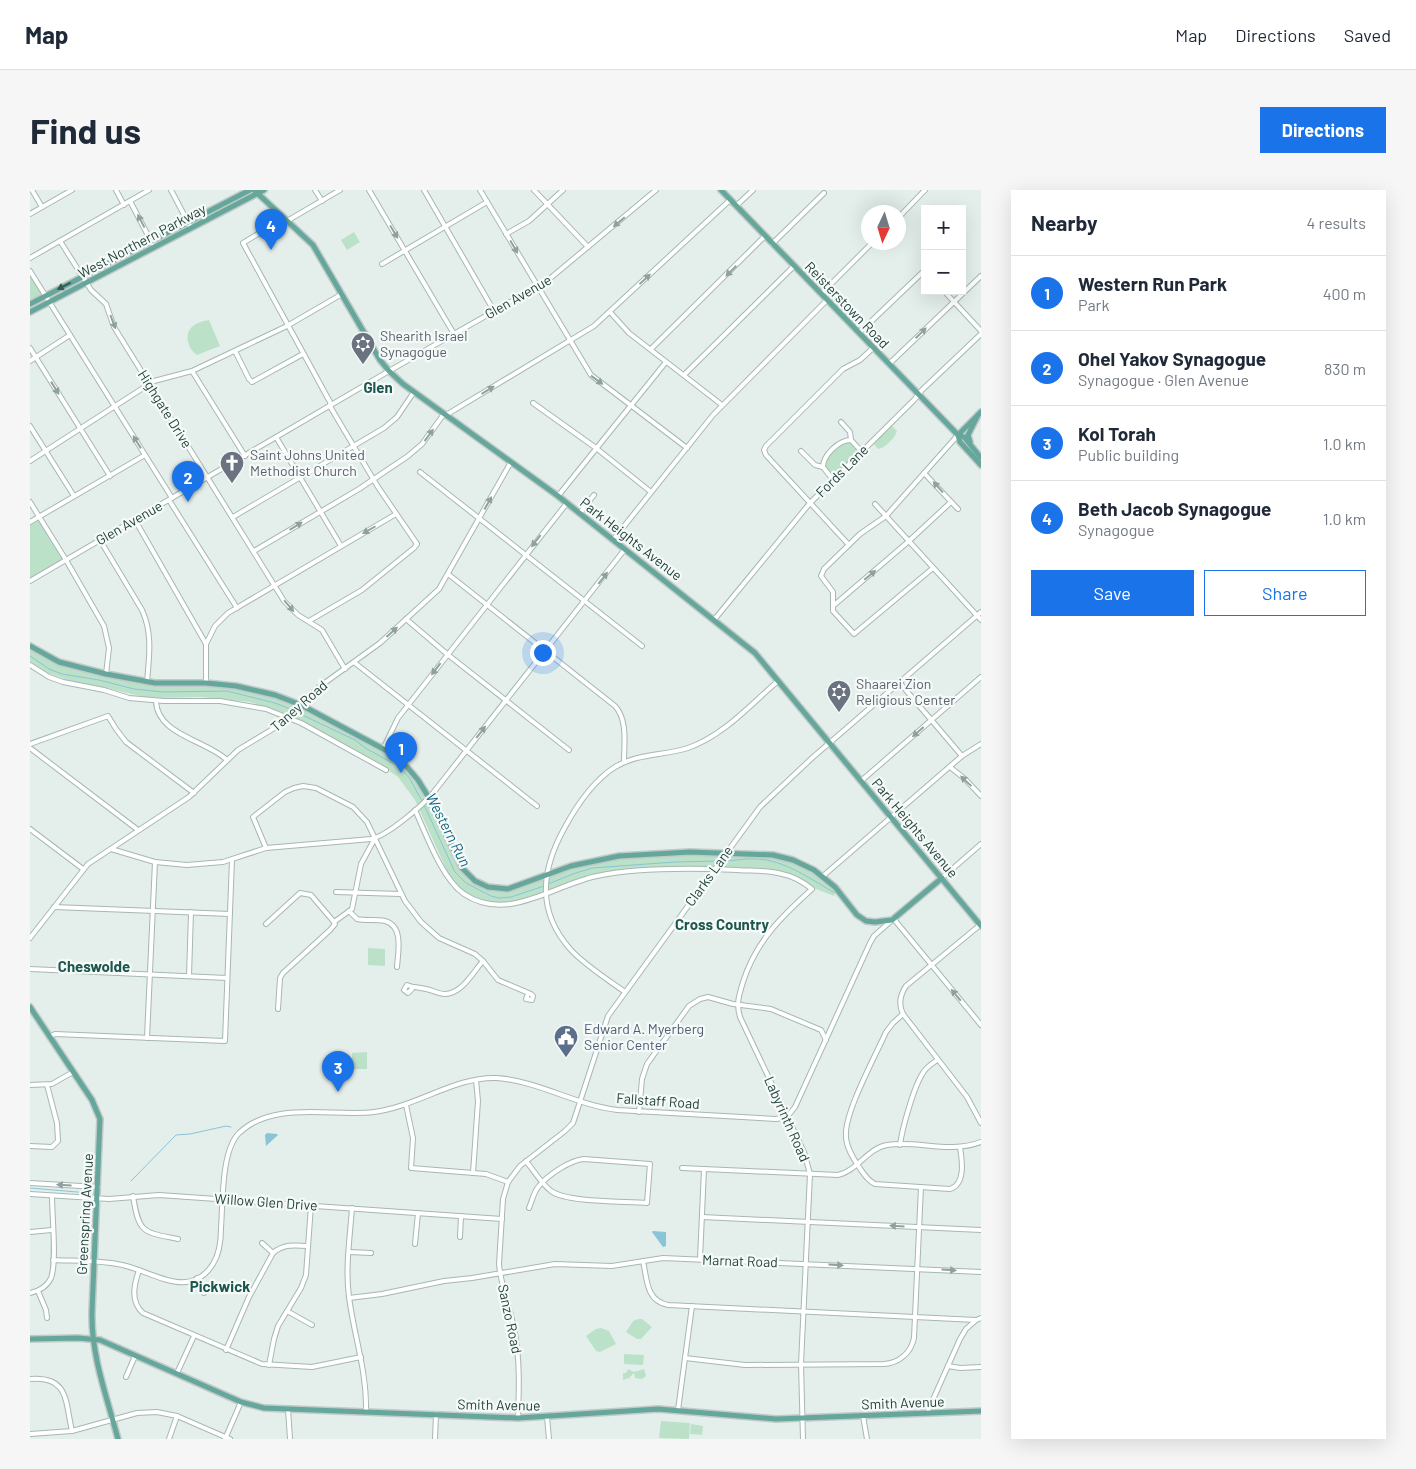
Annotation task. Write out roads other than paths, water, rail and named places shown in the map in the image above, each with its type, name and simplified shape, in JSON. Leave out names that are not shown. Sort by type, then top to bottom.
[{"type":"main road","name":"West Northern Parkway","points":[[190,225],[250,190]]},
{"type":"main road","name":"West Northern Parkway","points":[[30,304],[257,191],[264,190]]},
{"type":"main road","name":"Reisterstown Road","points":[[721,190],[958,435],[964,437],[981,457]]},
{"type":"main road","name":"Park Heights Avenue","points":[[257,191],[313,245],[380,360],[389,371],[414,392],[558,496],[755,653],[981,925]]},
{"type":"main road","name":"West Northern Parkway","points":[[30,312],[86,283],[153,244]]},
{"type":"main road","points":[[958,435],[979,413]]},
{"type":"main road","points":[[979,413],[968,436],[969,442],[981,457]]},
{"type":"main road","name":"Reisterstown Road","points":[[958,435],[960,442],[981,465]]},
{"type":"main road","points":[[30,646],[59,662],[147,682],[206,683],[247,688],[299,707],[383,749],[402,762],[421,785],[462,868],[475,881],[488,887],[504,889],[517,886],[546,878],[577,865],[608,858],[677,853],[781,856],[806,865],[823,876],[835,887],[860,918],[875,922],[892,919],[942,878]]},
{"type":"main road","name":"Greenspring Avenue","points":[[30,1007],[74,1072],[100,1118],[92,1339],[118,1439]]},
{"type":"main road","name":"Smith Avenue","points":[[30,1339],[92,1339],[107,1343],[240,1402],[264,1408],[518,1418],[649,1410],[678,1410],[769,1419],[981,1411]]},
{"type":"street","points":[[32,190],[42,207]]},
{"type":"street","points":[[30,214],[72,190]]},
{"type":"street","points":[[116,190],[124,205]]},
{"type":"street","points":[[30,258],[149,190]]},
{"type":"street","points":[[171,190],[190,225]]},
{"type":"street","points":[[315,190],[322,201]]},
{"type":"street","points":[[309,621],[367,586],[418,544],[373,479],[243,242],[340,190]]},
{"type":"street","points":[[369,190],[454,334]]},
{"type":"street","points":[[424,190],[494,311]]},
{"type":"street","points":[[480,190],[591,376],[631,404],[687,448]]},
{"type":"street","points":[[534,190],[588,247]]},
{"type":"street","points":[[506,234],[528,221],[563,190]]},
{"type":"street","name":"Glen Avenue","points":[[30,581],[389,371],[537,287],[556,275],[656,190]]},
{"type":"street","points":[[736,206],[753,190]]},
{"type":"street","points":[[906,210],[926,190]]},
{"type":"street","points":[[772,244],[824,193]]},
{"type":"street","points":[[254,551],[408,456],[418,448],[445,414],[590,329],[730,200]]},
{"type":"street","points":[[130,201],[153,244]]},
{"type":"street","points":[[382,264],[487,202]]},
{"type":"street","points":[[651,349],[765,236]]},
{"type":"street","name":"Highgate Drive","points":[[60,241],[86,283],[108,306],[112,324],[275,586],[298,615],[317,626],[324,633],[345,669]]},
{"type":"street","points":[[821,294],[865,250]]},
{"type":"street","points":[[684,375],[794,266]]},
{"type":"street","points":[[30,270],[237,608]]},
{"type":"street","points":[[859,333],[921,274]]},
{"type":"street","points":[[889,364],[981,276]]},
{"type":"street","points":[[30,461],[150,384],[192,371],[235,351],[288,326],[342,294]]},
{"type":"street","points":[[948,295],[981,332]]},
{"type":"street","points":[[613,540],[722,405],[827,300]]},
{"type":"street","points":[[610,312],[629,333],[722,405]]},
{"type":"street","name":"Fords Lane","points":[[714,620],[810,503],[981,332]]},
{"type":"street","points":[[30,361],[70,335]]},
{"type":"street","points":[[30,348],[110,476]]},
{"type":"street","points":[[849,544],[766,455],[764,450],[843,369],[858,361],[873,348]]},
{"type":"street","points":[[235,351],[250,381],[255,381],[303,354]]},
{"type":"street","points":[[558,496],[666,362]]},
{"type":"street","points":[[192,371],[245,456]]},
{"type":"street","points":[[233,517],[393,421],[414,392]]},
{"type":"street","points":[[533,403],[596,448],[651,492]]},
{"type":"street","points":[[841,422],[850,432],[851,440],[862,452]]},
{"type":"street","points":[[30,426],[74,496]]},
{"type":"street","points":[[933,568],[854,634],[834,612],[832,606],[833,592],[822,576],[824,570],[849,544],[886,516],[958,435]]},
{"type":"street","points":[[276,437],[341,546]]},
{"type":"street","points":[[823,467],[825,458],[841,443],[851,440]]},
{"type":"street","points":[[800,451],[814,465],[823,467],[833,480]]},
{"type":"street","points":[[30,522],[145,455]]},
{"type":"street","name":"Taney Road","points":[[30,938],[83,869],[194,793],[227,760],[244,746],[273,730],[319,687],[355,663],[439,589],[511,462]]},
{"type":"street","points":[[420,472],[642,646]]},
{"type":"street","points":[[924,473],[958,509]]},
{"type":"street","points":[[580,514],[594,495]]},
{"type":"street","points":[[30,502],[106,630],[110,655],[106,674]]},
{"type":"street","points":[[832,606],[909,541],[951,502]]},
{"type":"street","points":[[383,749],[398,718],[567,503]]},
{"type":"street","points":[[876,504],[981,620]]},
{"type":"street","points":[[206,683],[206,644],[218,622],[224,616],[396,514]]},
{"type":"street","points":[[135,520],[206,644]]},
{"type":"street","points":[[100,540],[142,610],[147,622],[150,642],[147,682]]},
{"type":"street","points":[[334,922],[354,906],[361,864],[375,838],[427,800],[625,549]]},
{"type":"street","points":[[448,574],[619,710],[624,729],[624,762]]},
{"type":"street","name":"Clarks Lane","points":[[502,1219],[504,1193],[515,1170],[570,1127],[574,1120],[605,1021],[764,802],[981,612]]},
{"type":"street","points":[[406,620],[569,750]]},
{"type":"street","points":[[355,663],[537,806]]},
{"type":"street","points":[[30,665],[43,674],[63,682],[104,690],[130,698],[156,701],[198,700],[230,702],[290,716],[386,770]]},
{"type":"street","points":[[861,781],[981,677]]},
{"type":"street","points":[[625,992],[571,950],[554,923],[545,888],[554,849],[577,807],[589,790],[604,775],[624,762],[643,756],[682,750],[702,742],[720,731],[778,681]]},
{"type":"street","points":[[899,682],[962,756]]},
{"type":"street","points":[[156,701],[158,714],[163,720],[188,739],[211,748],[227,760]]},
{"type":"street","points":[[30,746],[108,716],[126,742],[194,793]]},
{"type":"street","points":[[823,876],[950,766],[981,744]]},
{"type":"street","points":[[30,746],[138,830]]},
{"type":"street","points":[[950,766],[981,796]]},
{"type":"street","points":[[266,848],[253,817],[289,790],[298,787],[312,787],[320,790],[357,811],[367,822],[402,894],[415,915],[434,934],[475,954],[498,980],[528,994]]},
{"type":"street","points":[[417,808],[446,874],[464,894],[483,903],[501,906],[518,903],[578,881],[613,873],[714,869],[778,873],[798,880],[812,889],[777,922],[758,947],[744,980],[738,1005]]},
{"type":"street","points":[[30,828],[83,869]]},
{"type":"street","points":[[111,849],[154,862],[187,865],[232,860],[266,848],[375,838]]},
{"type":"street","points":[[942,878],[981,844]]},
{"type":"street","points":[[50,1036],[55,1034],[224,1041],[232,860]]},
{"type":"street","points":[[147,1038],[154,862]]},
{"type":"street","points":[[336,892],[402,894]]},
{"type":"street","points":[[266,924],[300,893],[310,895],[336,924],[283,973],[280,978],[278,1009]]},
{"type":"street","points":[[54,906],[230,914]]},
{"type":"street","points":[[349,911],[357,919],[383,920],[395,927],[398,939],[397,967]]},
{"type":"street","points":[[189,976],[191,912]]},
{"type":"street","points":[[787,1116],[795,1107],[870,943],[874,936],[892,919],[981,1025]]},
{"type":"street","points":[[981,925],[904,990],[900,1003],[903,1014],[967,1097],[981,1123]]},
{"type":"street","points":[[412,989],[422,988],[441,993],[453,992],[460,988],[483,961]]},
{"type":"street","points":[[30,969],[227,978]]},
{"type":"street","points":[[639,1112],[642,1078],[645,1067],[689,1006],[700,999],[708,997],[738,1005],[778,1011],[821,1030],[833,1024]]},
{"type":"street","name":"Labyrinth Road","points":[[738,1005],[740,1017],[804,1152],[810,1174],[801,1364],[804,1439]]},
{"type":"street","points":[[903,1014],[886,1032],[848,1118],[846,1139],[849,1150],[866,1177],[875,1184],[946,1189],[956,1187],[960,1181],[962,1167],[960,1147]]},
{"type":"street","points":[[821,1030],[826,1040]]},
{"type":"street","points":[[900,1145],[904,1126],[921,1076],[937,1060]]},
{"type":"street","points":[[30,1085],[47,1085],[60,1081],[74,1072]]},
{"type":"street","name":"Fallstaff Road","points":[[198,1278],[212,1266],[218,1255],[226,1159],[229,1148],[237,1135],[250,1125],[265,1119],[284,1114],[382,1111],[406,1105],[458,1085],[492,1078],[510,1080],[609,1109],[776,1119],[787,1116]]},
{"type":"street","points":[[473,1172],[478,1101],[476,1080]]},
{"type":"street","points":[[30,1146],[55,1146],[58,1137],[55,1114],[47,1085]]},
{"type":"street","points":[[406,1105],[412,1138],[411,1168],[490,1174],[508,1182]]},
{"type":"street","points":[[682,1168],[838,1175],[845,1173],[881,1147],[888,1145],[960,1147],[981,1142]]},
{"type":"street","points":[[526,1161],[542,1182],[554,1192],[567,1197],[647,1203],[650,1164],[579,1159],[564,1165],[542,1182],[536,1190],[529,1208]]},
{"type":"street","points":[[700,1259],[704,1169]]},
{"type":"street","points":[[30,1182],[98,1187]]},
{"type":"street","points":[[685,1358],[740,1364],[884,1364],[894,1362],[906,1354],[914,1338],[921,1187]]},
{"type":"street","name":"Willow Glen Drive","points":[[30,1194],[98,1199],[118,1199],[151,1195],[502,1219]]},
{"type":"street","points":[[30,1293],[46,1286],[50,1280],[53,1260],[52,1196]]},
{"type":"street","points":[[133,1196],[137,1220],[144,1230],[151,1234],[178,1240]]},
{"type":"street","points":[[269,1365],[274,1339],[286,1311],[304,1282],[311,1205]]},
{"type":"street","points":[[352,1208],[349,1252],[349,1298],[366,1388],[366,1411]]},
{"type":"street","points":[[415,1244],[418,1213]]},
{"type":"street","points":[[460,1237],[461,1216]]},
{"type":"street","points":[[702,1217],[981,1230]]},
{"type":"street","name":"Sanzo Road","points":[[502,1219],[500,1273],[517,1346],[520,1382],[518,1418]]},
{"type":"street","points":[[30,1232],[52,1230]]},
{"type":"street","points":[[262,1243],[272,1253]]},
{"type":"street","points":[[226,1350],[249,1296],[272,1253],[287,1246],[308,1246]]},
{"type":"street","points":[[349,1252],[371,1253]]},
{"type":"street","name":"Marnat Road","points":[[349,1298],[562,1263],[612,1266],[664,1258],[981,1272]]},
{"type":"street","points":[[53,1260],[125,1265],[171,1282],[186,1282],[198,1278],[204,1293]]},
{"type":"street","points":[[643,1261],[648,1288],[653,1298],[663,1304],[976,1320]]},
{"type":"street","points":[[139,1270],[134,1294],[140,1310],[147,1315],[254,1362],[269,1365],[312,1367],[361,1357]]},
{"type":"street","points":[[38,1291],[46,1310],[47,1318]]},
{"type":"street","points":[[678,1410],[692,1306]]},
{"type":"street","points":[[286,1311],[312,1325]]},
{"type":"street","points":[[927,1413],[966,1329],[981,1318]]},
{"type":"street","points":[[177,1373],[194,1336]]},
{"type":"street","points":[[126,1377],[135,1356]]},
{"type":"street","points":[[948,1366],[960,1368],[981,1367]]},
{"type":"street","points":[[30,1379],[50,1380],[61,1388],[72,1431]]},
{"type":"street","points":[[225,1438],[240,1402]]},
{"type":"street","points":[[288,1409],[290,1439]]},
{"type":"street","points":[[981,1411],[981,1417]]},
{"type":"street","points":[[30,1434],[72,1431],[150,1412],[164,1412],[230,1439]]},
{"type":"street","points":[[435,1439],[436,1414]]},
{"type":"street","points":[[169,1439],[177,1416]]},
{"type":"street","points":[[864,1416],[867,1439]]},
{"type":"street","points":[[547,1417],[549,1439]]},
{"type":"water","points":[[267,1133],[278,1135],[266,1146],[265,1135]]},
{"type":"water","points":[[653,1231],[666,1232],[666,1246],[663,1247]]},
{"type":"waterway","name":"Western Run","points":[[30,656],[49,669],[62,674],[99,680],[134,689],[163,692],[227,691],[275,703],[293,710]]},
{"type":"waterway","name":"Western Run","points":[[296,712],[355,740],[367,749],[400,767],[410,779],[422,801]]},
{"type":"waterway","name":"Western Run","points":[[424,805],[455,872],[466,883],[499,898],[511,897],[544,886]]},
{"type":"waterway","name":"Western Run","points":[[722,861],[753,859],[778,863],[798,871],[835,893]]},
{"type":"waterway","name":"Western Run","points":[[548,884],[592,868],[718,861]]},
{"type":"waterway","points":[[131,1181],[176,1135],[226,1126],[231,1127]]},
{"type":"waterway","points":[[30,1188],[89,1193]]},
{"type":"place","name":"Beth Jacob Synagogue","points":[[271,250]]},
{"type":"place","name":"Shearith Israel Synagogue","points":[[363,365]]},
{"type":"place","name":"Saint Johns United Methodist Church","points":[[232,484]]},
{"type":"place","name":"Ohel Yakov Synagogue","points":[[188,502]]},
{"type":"place","name":"Shaarei Zion Religious Center","points":[[839,713]]},
{"type":"place","name":"Western Run Park","points":[[401,773]]},
{"type":"place","name":"Edward A. Myerberg Senior Center","points":[[566,1058]]},
{"type":"place","name":"Kol Torah","points":[[338,1092]]},
{"type":"district","name":"Glen","points":[[378,388]]},
{"type":"district","name":"Cross Country","points":[[722,925]]},
{"type":"district","name":"Cheswolde","points":[[94,967]]},
{"type":"district","name":"Pickwick","points":[[220,1287]]}]
